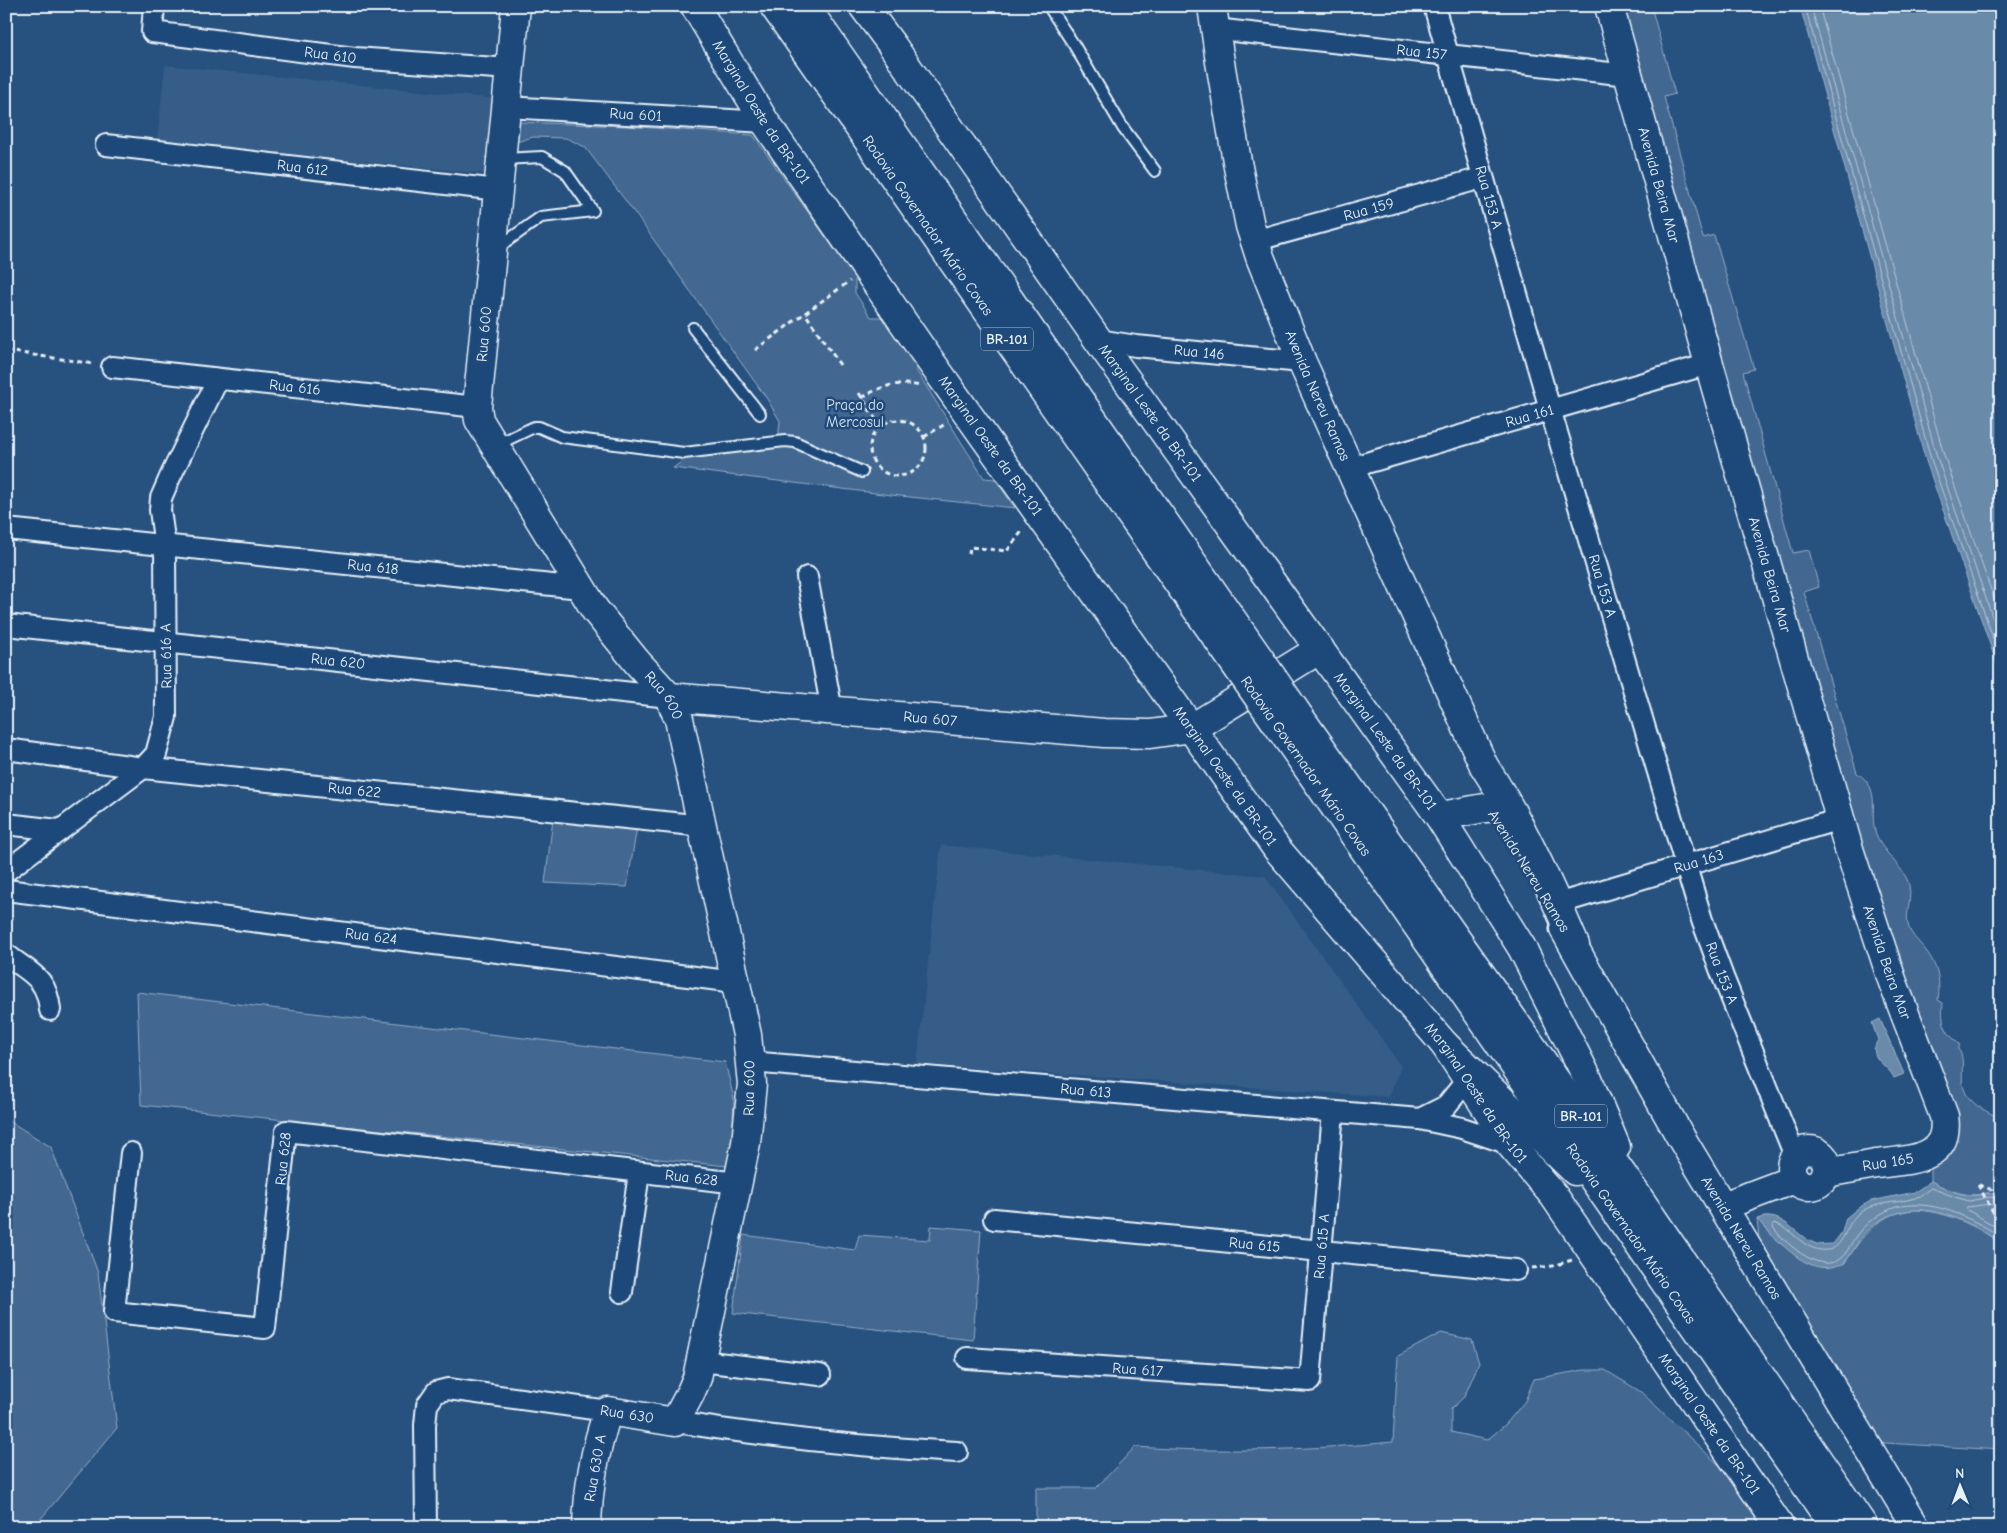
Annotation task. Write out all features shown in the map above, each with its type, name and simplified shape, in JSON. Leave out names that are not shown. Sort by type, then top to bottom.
[{"type":"main road","name":"Rua 600","points":[[516,6],[477,407],[479,420],[493,446],[607,627],[669,697],[679,719],[703,826],[751,1062],[750,1112],[738,1184],[701,1361],[690,1394],[675,1422]]},
{"type":"main road","name":"Marginal Oeste da BR-101","points":[[695,6],[765,122],[866,269],[1277,849],[1445,1045],[1466,1080],[1510,1144],[1554,1196],[1780,1527]]},
{"type":"main road","name":"Rodovia Governador Mário Covas","points":[[774,6],[1250,665]]},
{"type":"main road","name":"Rodovia Governador Mário Covas","points":[[805,6],[1620,1216],[1835,1527]]},
{"type":"main road","name":"Marginal Leste da BR-101","points":[[863,6],[1098,340],[1439,816],[1522,948],[1540,981],[1587,1077],[1636,1194]]},
{"type":"main road","name":"Avenida Beira Mar","points":[[1609,6],[1709,364],[1840,819],[1892,980],[1944,1116],[1946,1126],[1943,1139]]},
{"type":"main road","name":"Avenida Nereu Ramos","points":[[1214,18],[1238,167],[1254,241],[1302,362],[1484,766],[1505,797],[1575,945],[1646,1077],[1916,1527]]},
{"type":"main road","points":[[1192,728],[1320,649]]},
{"type":"main road","name":"Rua 607","points":[[669,697],[1104,733],[1150,734],[1192,728]]},
{"type":"main road","name":"Rodovia Governador Mário Covas","points":[[1284,715],[1636,1194],[1864,1527]]},
{"type":"main road","name":"Avenida Nereu Ramos","points":[[1484,766],[1488,807],[1509,844],[1575,945]]},
{"type":"main road","points":[[1439,816],[1462,814],[1488,807],[1497,808],[1521,829]]},
{"type":"main road","points":[[1445,1045],[1620,1216]]},
{"type":"main road","name":"Rua 165","points":[[1795,1168],[1801,1184],[1809,1186],[1816,1184],[1826,1173],[1922,1157],[1931,1152],[1943,1139]]},
{"type":"main road","points":[[1723,1206],[1795,1168]]},
{"type":"main road","name":"Rua 630","points":[[608,1411],[675,1422]]},
{"type":"main road","name":"Rua 630 A","points":[[587,1527],[588,1498],[594,1460],[608,1411]]},
{"type":"street","name":"Rua 610","points":[[154,6],[152,32],[355,58],[510,69]]},
{"type":"street","name":"Rua 153 A","points":[[1434,6],[1550,410],[1710,944],[1795,1168]]},
{"type":"street","name":"Rua 157","points":[[1214,18],[1448,55],[1628,75]]},
{"type":"street","name":"Rua 601","points":[[506,107],[765,122]]},
{"type":"street","name":"Rua 612","points":[[106,145],[498,190]]},
{"type":"street","name":"Rua 159","points":[[1254,241],[1482,178]]},
{"type":"street","name":"Rua 146","points":[[1098,340],[1136,346],[1302,362]]},
{"type":"street","name":"Rua 161","points":[[1349,468],[1709,364]]},
{"type":"street","name":"Rua 616","points":[[112,367],[477,407]]},
{"type":"street","name":"Rua 616 A","points":[[6,871],[58,830],[143,768],[156,754],[166,717],[165,546],[160,510],[163,492],[218,379]]},
{"type":"street","name":"Rua 618","points":[[6,528],[581,588]]},
{"type":"street","points":[[806,577],[832,710]]},
{"type":"street","name":"Rua 620","points":[[6,625],[166,644],[669,697]]},
{"type":"street","name":"Rua 622","points":[[6,749],[143,768],[703,826]]},
{"type":"street","name":"Rua 163","points":[[1557,904],[1840,819]]},
{"type":"street","points":[[6,824],[58,830]]},
{"type":"street","name":"Rua 624","points":[[6,890],[735,982]]},
{"type":"street","points":[[6,954],[36,975],[44,985],[49,996],[50,1010]]},
{"type":"street","name":"Rua 613","points":[[751,1062],[1420,1119],[1462,1128],[1510,1144]]},
{"type":"street","points":[[1420,1119],[1446,1106],[1466,1080]]},
{"type":"street","name":"Rua 615 A","points":[[1310,1381],[1333,1112]]},
{"type":"street","name":"Rua 628","points":[[131,1153],[114,1312],[265,1328],[286,1131],[738,1184]]},
{"type":"street","points":[[622,1292],[639,1173]]},
{"type":"street","name":"Rua 615","points":[[994,1219],[1516,1270]]},
{"type":"street","name":"Rua 617","points":[[967,1358],[1310,1381]]},
{"type":"street","points":[[701,1361],[820,1375]]},
{"type":"street","name":"Rua 630","points":[[426,1527],[425,1425],[427,1404],[436,1392],[448,1389],[608,1411]]},
{"type":"street","name":"Rua 630","points":[[675,1422],[828,1442],[957,1452]]},
{"type":"lane","points":[[1049,7],[1074,45],[1123,128],[1156,171]]},
{"type":"lane","points":[[492,251],[541,218],[593,210],[565,170],[542,157],[501,159]]},
{"type":"lane","points":[[692,328],[760,414]]},
{"type":"lane","points":[[493,446],[540,426],[562,437],[684,453],[785,441],[795,442],[862,472]]},
{"type":"path","points":[[755,350],[866,269]]},
{"type":"path","points":[[805,314],[840,365]]},
{"type":"path","points":[[6,351],[112,367]]},
{"type":"path","points":[[862,398],[872,391],[897,384],[923,387]]},
{"type":"path","points":[[859,393],[880,426]]},
{"type":"path","points":[[900,419],[910,422],[919,429],[926,446],[922,463],[909,474],[892,475],[877,467],[871,457],[869,446],[872,435],[880,426],[889,421],[900,419]]},
{"type":"path","points":[[969,554],[970,547],[1007,551],[1037,512]]},
{"type":"path","points":[[2001,1193],[1978,1185],[2001,1226]]},
{"type":"path","points":[[1516,1270],[1553,1266],[1575,1259],[1591,1251]]},
{"type":"shaded area","points":[[165,65],[498,99],[490,174],[157,141]]},
{"type":"shaded area","points":[[941,845],[1265,876],[1401,1066],[1389,1097],[917,1064]]},
{"type":"green space","points":[[1619,6],[1651,6],[1675,94],[1664,97],[1703,238],[1714,235],[1754,369],[1743,372],[1793,553],[1809,550],[1819,587],[1804,592],[1857,773],[1870,786],[1876,835],[1907,879],[1910,892],[1907,917],[1909,928],[1913,936],[1928,953],[1935,966],[1939,986],[1938,1000],[1943,1003],[1945,1027],[1960,1045],[1958,1049],[1962,1060],[1963,1087],[1971,1100],[1978,1106],[2001,1119],[2001,1185],[1984,1194],[1975,1195],[1957,1192],[1931,1181],[1931,1166],[1942,1156],[1907,988],[1861,850]]},
{"type":"green space","name":"Praça do Mercosul","points":[[514,122],[625,126],[753,135],[855,278],[855,293],[871,317],[888,317],[916,361],[916,370],[984,478],[995,479],[1015,508],[673,468],[691,455],[724,454],[756,449],[778,441],[780,421],[767,399],[631,208],[585,147],[566,138],[533,137],[513,143]]},
{"type":"green space","points":[[553,819],[637,827],[627,887],[545,883]]},
{"type":"green space","points":[[137,992],[725,1062],[734,1099],[732,1140],[727,1166],[141,1105]]},
{"type":"green space","points":[[6,1119],[51,1147],[98,1273],[117,1428],[34,1527],[6,1527]]},
{"type":"green space","points":[[1912,1210],[1930,1211],[1955,1218],[2001,1242],[2001,1450],[1885,1443],[1879,1440],[1759,1240],[1757,1219],[1776,1240],[1801,1259],[1844,1264],[1871,1228],[1888,1217]]},
{"type":"green space","points":[[931,1226],[981,1230],[973,1340],[733,1313],[743,1235],[855,1250],[859,1235],[930,1240]]},
{"type":"green space","points":[[1441,1333],[1472,1340],[1479,1363],[1464,1397],[1451,1409],[1451,1432],[1487,1440],[1506,1424],[1525,1401],[1534,1379],[1584,1370],[1605,1370],[1641,1392],[1720,1466],[1764,1527],[1036,1527],[1036,1488],[1096,1488],[1135,1447],[1264,1450],[1393,1442],[1398,1356]]},
{"type":"water","points":[[1800,6],[2001,6],[2001,676],[1926,461]]},
{"type":"water","points":[[1880,1019],[1904,1074],[1894,1078],[1876,1057],[1875,1047],[1878,1040],[1872,1023]]},
{"type":"water","points":[[1931,1181],[1949,1190],[1964,1194],[2001,1196],[2001,1242],[1981,1230],[1948,1215],[1921,1210],[1904,1211],[1883,1219],[1870,1228],[1844,1263],[1824,1268],[1802,1260],[1792,1253],[1757,1219],[1774,1218],[1789,1225],[1809,1241],[1819,1244],[1833,1244],[1842,1232],[1846,1218],[1858,1208],[1871,1201],[1915,1192]]}]
